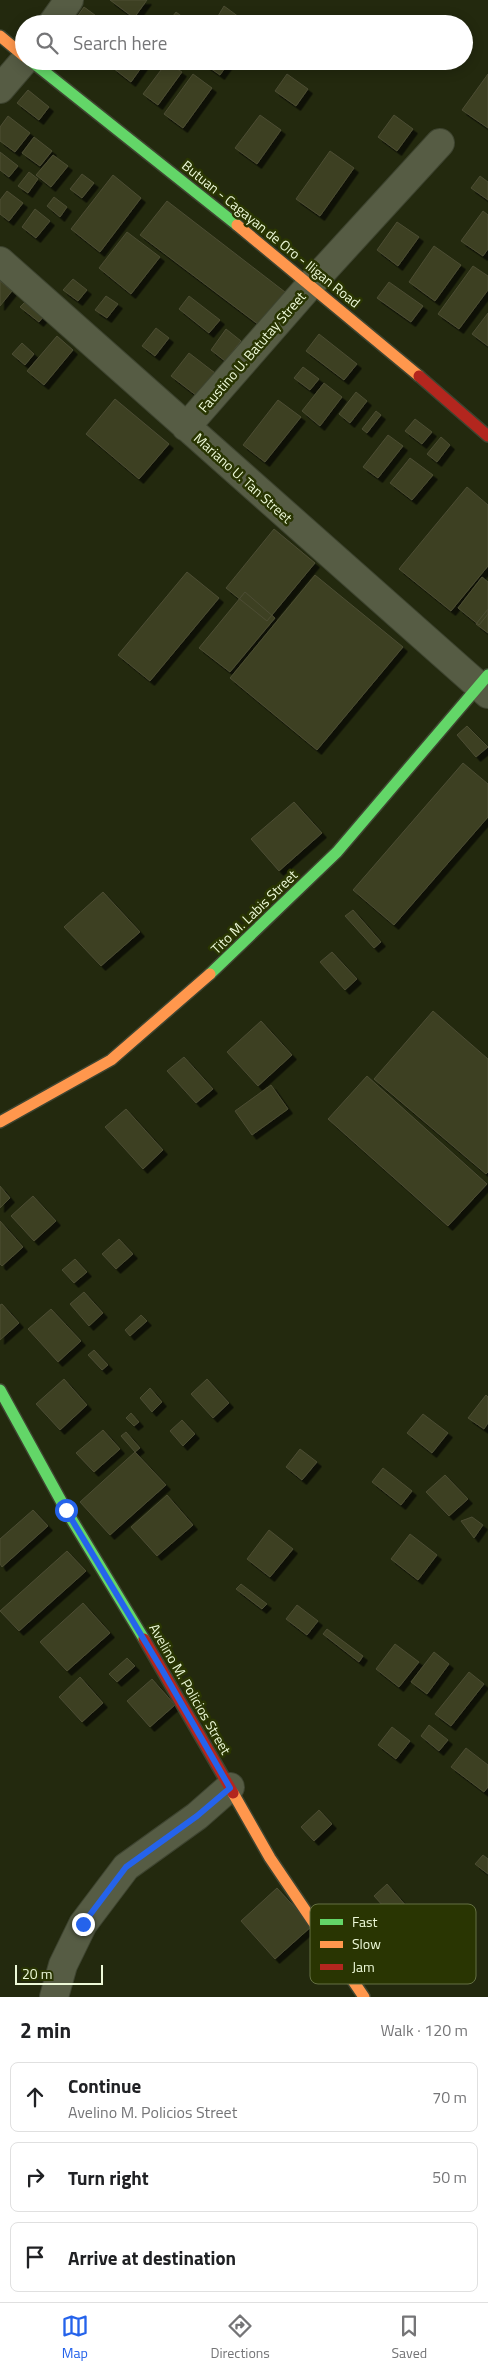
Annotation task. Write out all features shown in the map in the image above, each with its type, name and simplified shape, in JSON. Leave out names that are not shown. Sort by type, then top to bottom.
[{"type":"main road","points":[[0,36],[15,48]]},
{"type":"main road","name":"Butuan - Cagayan de Oro - Iligan Road","points":[[41,70],[311,284],[403,360],[488,436]]},
{"type":"main road","name":"Tito M. Labis Street","points":[[0,1122],[111,1060],[222,965],[337,852],[485,685]]},
{"type":"main road","name":"Avelino M. Policios Street","points":[[0,1390],[66,1510],[161,1668],[270,1858],[310,1917]]},
{"type":"main road","name":"Avelino M. Policios Street","points":[[355,1984],[364,1997]]},
{"type":"street","points":[[58,15],[69,0]]},
{"type":"street","points":[[0,89],[16,70]]},
{"type":"street","name":"Faustino U. Batutay Street","points":[[186,427],[311,284],[440,143]]},
{"type":"street","name":"Mariano U. Tan Street","points":[[0,261],[186,427],[485,685]]},
{"type":"street","points":[[54,1997],[63,1965],[83,1924],[126,1867],[197,1816],[230,1788]]},
{"type":"building","points":[[110,0],[147,0],[136,15],[130,15]]},
{"type":"building","points":[[224,6],[236,15],[219,15]]},
{"type":"building","points":[[84,7],[95,15],[78,15]]},
{"type":"building","points":[[116,70],[140,70],[131,82]]},
{"type":"building","points":[[161,70],[179,70],[182,72],[158,105],[143,94]]},
{"type":"building","points":[[213,70],[224,70],[220,75]]},
{"type":"building","points":[[193,74],[212,88],[183,128],[164,114]]},
{"type":"building","points":[[287,74],[308,89],[296,106],[275,91]]},
{"type":"building","points":[[488,74],[488,128],[462,110]]},
{"type":"building","points":[[28,90],[49,107],[39,120],[17,103]]},
{"type":"building","points":[[260,115],[281,130],[257,164],[235,148]]},
{"type":"building","points":[[394,115],[413,129],[397,151],[378,137]]},
{"type":"building","points":[[8,116],[30,133],[15,152],[0,141],[0,127]]},
{"type":"building","points":[[34,137],[52,151],[40,166],[22,153]]},
{"type":"building","points":[[330,151],[354,168],[320,216],[296,199]]},
{"type":"building","points":[[0,152],[18,166],[9,177],[0,170]]},
{"type":"building","points":[[53,155],[68,166],[51,187],[36,175]]},
{"type":"building","points":[[29,172],[38,179],[28,193],[18,186]]},
{"type":"building","points":[[82,174],[94,183],[82,198],[70,189]]},
{"type":"building","points":[[113,175],[141,198],[100,252],[71,229]]},
{"type":"building","points":[[480,176],[488,182],[488,200],[471,188]]},
{"type":"building","points":[[7,191],[23,203],[9,221],[0,214],[0,200]]},
{"type":"building","points":[[54,197],[67,207],[60,217],[47,206]]},
{"type":"building","points":[[167,201],[285,292],[259,325],[140,235]]},
{"type":"building","points":[[35,209],[50,221],[36,238],[22,227]]},
{"type":"building","points":[[483,211],[488,215],[488,249],[483,256],[461,241]]},
{"type":"building","points":[[397,222],[419,237],[398,266],[377,250]]},
{"type":"building","points":[[127,232],[160,257],[131,294],[99,268]]},
{"type":"building","points":[[434,246],[461,265],[435,301],[409,282]]},
{"type":"building","points":[[473,266],[488,276],[488,290],[459,329],[438,314]]},
{"type":"building","points":[[73,279],[87,290],[78,301],[63,290]]},
{"type":"building","points":[[0,281],[12,291],[0,306]]},
{"type":"building","points":[[389,282],[423,306],[411,322],[377,298]]},
{"type":"building","points":[[106,296],[118,304],[107,318],[95,310]]},
{"type":"building","points":[[189,296],[220,320],[209,333],[179,309]]},
{"type":"building","points":[[26,301],[44,316],[39,322],[20,307]]},
{"type":"building","points":[[488,313],[488,346],[472,334]]},
{"type":"building","points":[[156,328],[169,338],[155,356],[142,346]]},
{"type":"building","points":[[226,329],[241,341],[225,361],[211,350]]},
{"type":"building","points":[[319,334],[357,364],[344,380],[306,351]]},
{"type":"building","points":[[57,336],[73,350],[44,385],[27,371]]},
{"type":"building","points":[[22,343],[34,354],[25,365],[12,354]]},
{"type":"building","points":[[189,353],[215,373],[197,396],[171,376]]},
{"type":"building","points":[[303,367],[319,379],[310,390],[294,378]]},
{"type":"building","points":[[324,383],[342,397],[320,426],[302,411]]},
{"type":"building","points":[[356,392],[367,401],[350,423],[339,414]]},
{"type":"building","points":[[115,399],[169,444],[139,479],[86,434]]},
{"type":"building","points":[[278,400],[301,417],[265,462],[243,445]]},
{"type":"building","points":[[376,411],[381,415],[367,433],[362,429]]},
{"type":"building","points":[[415,419],[432,432],[422,444],[405,431]]},
{"type":"building","points":[[388,435],[403,446],[378,478],[363,467]]},
{"type":"building","points":[[441,437],[450,445],[437,462],[427,454]]},
{"type":"building","points":[[410,458],[433,475],[412,500],[390,483]]},
{"type":"building","points":[[467,487],[488,505],[488,566],[451,611],[399,569]]},
{"type":"building","points":[[274,529],[315,563],[267,621],[226,588]]},
{"type":"building","points":[[187,572],[219,598],[150,681],[118,655]]},
{"type":"building","points":[[315,575],[403,647],[317,750],[230,678]]},
{"type":"building","points":[[482,577],[488,582],[488,614],[479,625],[458,608]]},
{"type":"building","points":[[245,592],[275,618],[230,672],[199,648]]},
{"type":"building","points":[[488,609],[488,633],[476,624]]},
{"type":"building","points":[[467,726],[488,747],[476,757],[457,735]]},
{"type":"building","points":[[463,763],[488,784],[488,817],[394,925],[353,890]]},
{"type":"building","points":[[294,802],[322,833],[279,871],[251,839]]},
{"type":"building","points":[[103,892],[140,932],[101,966],[64,927]]},
{"type":"building","points":[[353,910],[381,942],[374,948],[345,916]]},
{"type":"building","points":[[332,952],[357,979],[345,990],[320,962]]},
{"type":"building","points":[[433,1011],[488,1059],[488,1172],[486,1174],[374,1079]]},
{"type":"building","points":[[261,1021],[292,1055],[258,1086],[227,1052]]},
{"type":"building","points":[[184,1057],[213,1089],[196,1103],[167,1071]]},
{"type":"building","points":[[367,1076],[487,1184],[448,1226],[328,1119]]},
{"type":"building","points":[[271,1085],[288,1109],[252,1135],[235,1111]]},
{"type":"building","points":[[126,1109],[163,1150],[143,1169],[105,1127]]},
{"type":"building","points":[[0,1186],[10,1198],[0,1208]]},
{"type":"building","points":[[33,1196],[56,1221],[34,1241],[11,1216]]},
{"type":"building","points":[[0,1221],[23,1247],[2,1266],[0,1264]]},
{"type":"building","points":[[119,1239],[133,1254],[116,1269],[102,1254]]},
{"type":"building","points":[[75,1259],[87,1272],[74,1283],[62,1270]]},
{"type":"building","points":[[84,1292],[103,1313],[89,1326],[70,1304]]},
{"type":"building","points":[[2,1304],[19,1323],[0,1340],[0,1305]]},
{"type":"building","points":[[51,1309],[81,1341],[58,1362],[28,1329]]},
{"type":"building","points":[[141,1315],[147,1321],[130,1336],[125,1330]]},
{"type":"building","points":[[94,1350],[108,1365],[102,1370],[88,1355]]},
{"type":"building","points":[[64,1379],[87,1405],[60,1430],[36,1404]]},
{"type":"building","points":[[207,1379],[229,1403],[213,1418],[191,1394]]},
{"type":"building","points":[[150,1388],[162,1402],[152,1412],[140,1398]]},
{"type":"building","points":[[486,1395],[488,1397],[488,1423],[484,1429],[468,1418]]},
{"type":"building","points":[[131,1413],[139,1422],[134,1426],[126,1418]]},
{"type":"building","points":[[423,1414],[448,1433],[432,1453],[407,1433]]},
{"type":"building","points":[[182,1420],[195,1434],[183,1446],[170,1431]]},
{"type":"building","points":[[103,1430],[120,1449],[94,1472],[76,1453]]},
{"type":"building","points":[[126,1432],[140,1448],[135,1452],[121,1436]]},
{"type":"building","points":[[300,1449],[317,1462],[302,1480],[286,1467]]},
{"type":"building","points":[[135,1452],[166,1485],[110,1535],[80,1502]]},
{"type":"building","points":[[383,1468],[412,1491],[401,1505],[372,1482]]},
{"type":"building","points":[[445,1475],[468,1499],[449,1516],[426,1492]]},
{"type":"building","points":[[167,1495],[193,1525],[157,1556],[131,1527]]},
{"type":"building","points":[[33,1510],[48,1526],[2,1567],[0,1564],[0,1539]]},
{"type":"building","points":[[472,1517],[483,1525],[474,1538],[461,1521]]},
{"type":"building","points":[[269,1530],[293,1549],[270,1577],[247,1559]]},
{"type":"building","points":[[410,1534],[437,1555],[418,1580],[391,1559]]},
{"type":"building","points":[[67,1551],[86,1571],[19,1631],[0,1611]]},
{"type":"building","points":[[241,1584],[267,1604],[262,1609],[236,1589]]},
{"type":"building","points":[[83,1603],[110,1633],[67,1671],[40,1642]]},
{"type":"building","points":[[297,1605],[318,1621],[307,1635],[286,1619]]},
{"type":"building","points":[[327,1629],[363,1656],[359,1662],[323,1634]]},
{"type":"building","points":[[395,1644],[419,1662],[399,1687],[376,1669]]},
{"type":"building","points":[[434,1652],[449,1664],[427,1694],[411,1682]]},
{"type":"building","points":[[127,1658],[135,1666],[117,1682],[109,1674]]},
{"type":"building","points":[[469,1672],[484,1684],[451,1726],[435,1714]]},
{"type":"building","points":[[80,1677],[103,1703],[82,1722],[59,1697]]},
{"type":"building","points":[[152,1679],[175,1705],[150,1727],[127,1701]]},
{"type":"building","points":[[429,1725],[448,1740],[439,1751],[421,1736]]},
{"type":"building","points":[[392,1727],[410,1741],[396,1759],[378,1745]]},
{"type":"building","points":[[466,1748],[488,1765],[488,1787],[484,1792],[451,1767]]},
{"type":"building","points":[[319,1810],[332,1824],[314,1841],[301,1827]]},
{"type":"building","points":[[483,1855],[488,1859],[488,1874],[475,1864]]},
{"type":"building","points":[[387,1884],[404,1904],[381,1904],[374,1896]]},
{"type":"building","points":[[277,1888],[310,1924],[310,1928],[275,1959],[241,1921]]},
{"type":"traffic: fast","points":[[42,70],[237,225]]},
{"type":"traffic: fast","points":[[210,974],[337,852],[488,675]]},
{"type":"traffic: fast","points":[[0,1390],[66,1510],[144,1639]]},
{"type":"traffic: slow","points":[[0,36],[15,48]]},
{"type":"traffic: slow","points":[[237,225],[419,376]]},
{"type":"traffic: slow","points":[[0,1122],[111,1060],[210,974]]},
{"type":"traffic: slow","points":[[233,1793],[270,1858],[310,1917]]},
{"type":"traffic: slow","points":[[355,1984],[364,1997]]},
{"type":"traffic: jam","points":[[419,376],[488,436]]},
{"type":"traffic: jam","points":[[144,1639],[233,1793]]},
{"type":"route","points":[[66,1510],[161,1668],[230,1788],[197,1816],[126,1867],[83,1924]]}]
